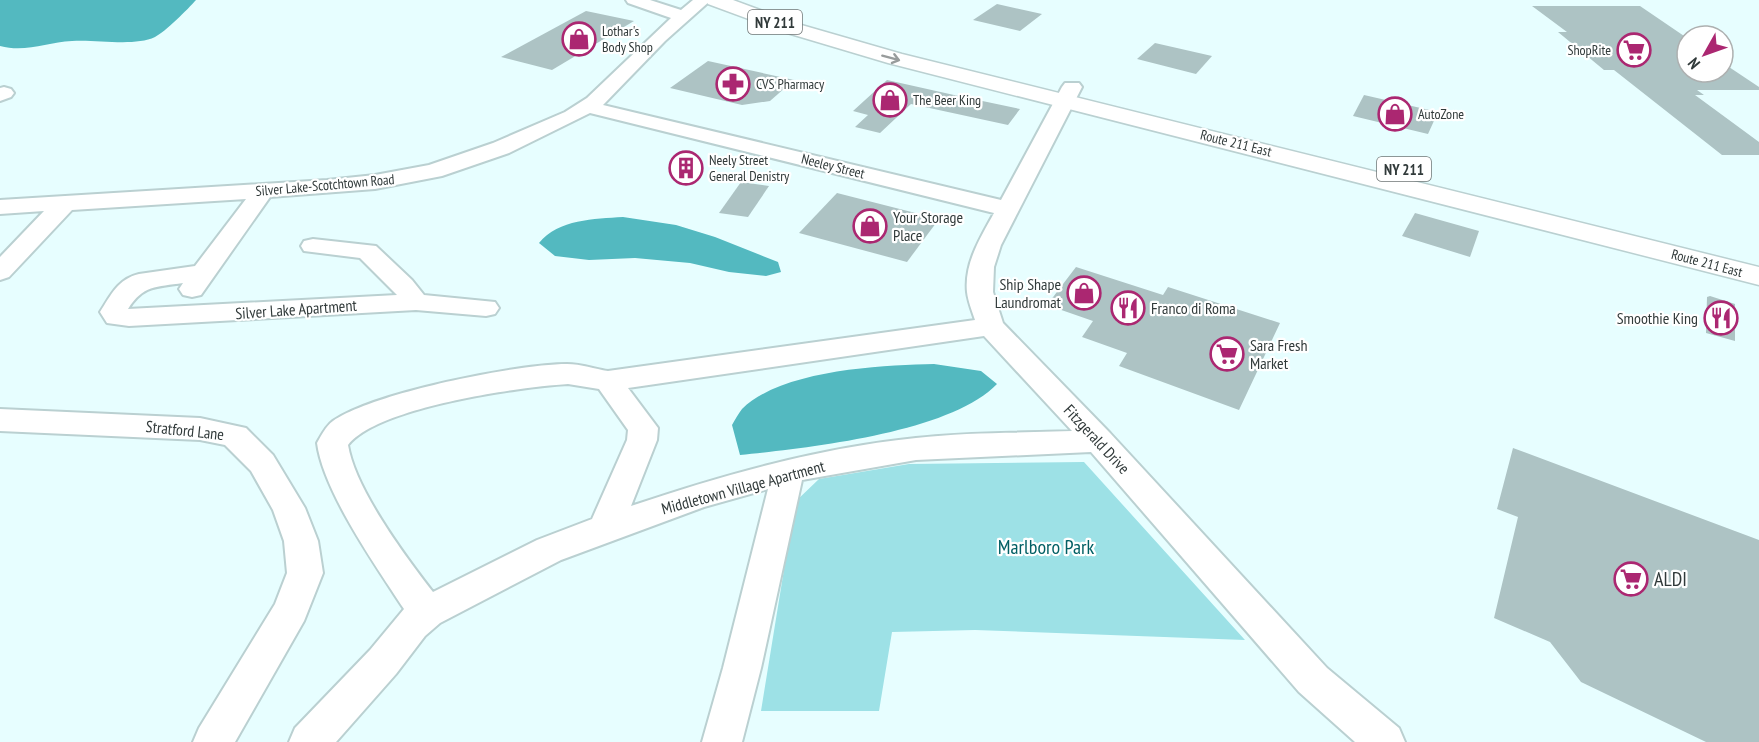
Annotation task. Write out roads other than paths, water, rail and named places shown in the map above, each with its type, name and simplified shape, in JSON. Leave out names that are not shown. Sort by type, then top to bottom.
[{"type":"main road","name":"Route 211 East","points":[[715,0],[791,28],[871,53],[1069,94],[1492,191],[1759,263]]},
{"type":"main road","name":"Route 211 East","points":[[761,0],[888,41],[1069,94],[1759,276]]},
{"type":"street","points":[[634,0],[682,16]]},
{"type":"street","name":"Silver Lake-Scotchtown Road","points":[[0,207],[375,182],[434,171],[501,148],[588,107],[682,16],[703,0]]},
{"type":"street","name":"Fitzgerald Drive","points":[[1069,94],[989,245],[981,267],[980,292],[990,326],[1099,441],[1312,680],[1385,742]]},
{"type":"street","name":"Neeley Street","points":[[588,107],[1008,209]]},
{"type":"street","points":[[176,315],[203,273],[263,191]]},
{"type":"street","points":[[0,272],[64,204]]},
{"type":"street","points":[[313,246],[367,251],[403,285],[416,302]]},
{"type":"street","name":"Silver Lake Apartment","points":[[203,273],[140,282],[127,290],[113,312],[116,317],[129,318],[416,302],[486,308]]},
{"type":"street","points":[[427,612],[407,586],[343,478],[332,444],[336,435],[346,427],[373,413],[416,399],[568,374],[608,381],[990,326]]},
{"type":"street","points":[[605,528],[642,440],[643,428],[608,381]]},
{"type":"street","name":"Stratford Lane","points":[[0,420],[200,429],[235,436],[262,463],[289,508],[302,541],[305,573],[291,610],[213,742]]},
{"type":"street","name":"Middletown Village Apartment","points":[[309,742],[383,662],[412,625],[427,612],[549,550],[605,528],[698,496],[788,471],[916,449],[1099,441]]},
{"type":"street","points":[[722,742],[742,668],[788,471]]},
{"type":"place","name":"Lothar's Body Shop","points":[[579,39]]},
{"type":"place","name":"ShopRite","points":[[1634,50]]},
{"type":"place","name":"CVS Pharmacy","points":[[733,84]]},
{"type":"place","name":"The Beer King","points":[[890,100]]},
{"type":"place","name":"AutoZone","points":[[1395,114]]},
{"type":"place","name":"Neely Street General Denistry","points":[[686,168]]},
{"type":"place","name":"Your Storage Place","points":[[870,226]]},
{"type":"place","name":"Ship Shape Laundromat","points":[[1084,293]]},
{"type":"place","name":"Franco di Roma","points":[[1128,308]]},
{"type":"place","name":"Smoothie King","points":[[1721,318]]},
{"type":"place","name":"Sara Fresh Market","points":[[1227,354]]},
{"type":"place","name":"ALDI","points":[[1631,579]]},
{"type":"park label","name":"Marlboro Park","points":[[1046,547]]}]
